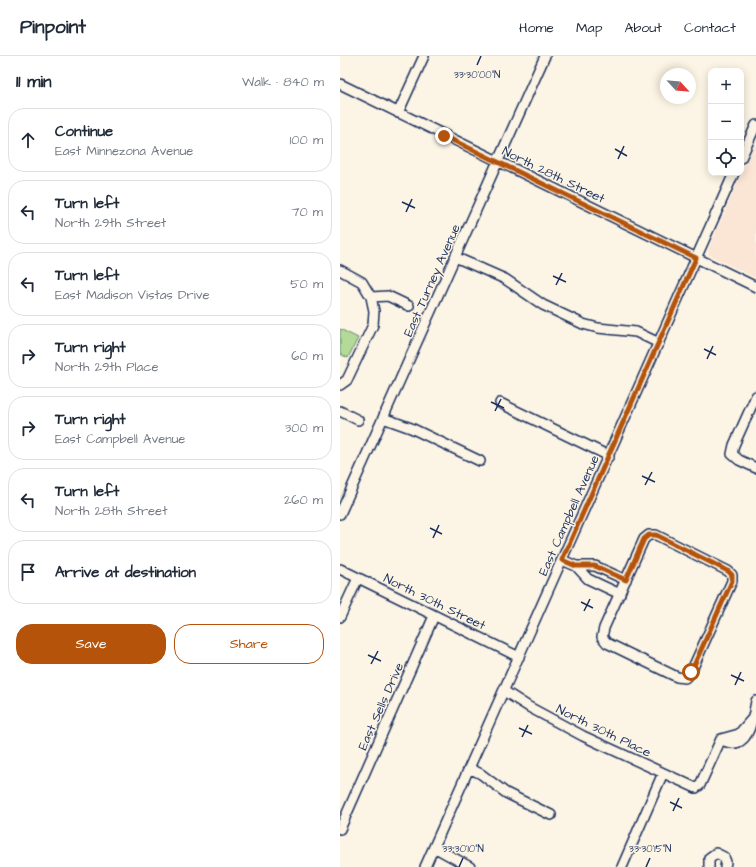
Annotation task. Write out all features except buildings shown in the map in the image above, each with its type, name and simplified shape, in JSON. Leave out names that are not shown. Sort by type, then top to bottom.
[{"type":"street","points":[[398,113],[424,56]]},
{"type":"street","name":"East Turney Avenue","points":[[340,514],[545,56]]},
{"type":"street","name":"North 28th Street","points":[[340,84],[756,287]]},
{"type":"street","points":[[744,151],[756,125]]},
{"type":"street","name":"East Campbell Avenue","points":[[425,867],[733,176]]},
{"type":"street","points":[[455,257],[505,279],[543,305],[583,324],[598,328],[636,332],[659,343]]},
{"type":"street","points":[[340,270],[362,282],[371,297],[374,311],[372,325],[347,380],[340,385]]},
{"type":"street","points":[[371,297],[388,296],[409,306]]},
{"type":"street","points":[[756,396],[734,445],[732,454],[739,460],[756,468]]},
{"type":"street","points":[[500,403],[609,456]]},
{"type":"street","points":[[340,411],[358,420]]},
{"type":"street","points":[[383,418],[411,428],[480,461]]},
{"type":"street","points":[[649,535],[656,535],[728,571],[732,575],[732,581],[691,672],[685,678],[677,678],[607,643],[602,637],[604,628],[620,594],[644,539],[649,535]]},
{"type":"street","points":[[562,560],[576,566],[595,566],[626,580]]},
{"type":"street","points":[[576,566],[588,579],[620,594]]},
{"type":"street","name":"North 30th Street","points":[[340,569],[519,657]]},
{"type":"street","points":[[597,583],[603,569]]},
{"type":"street","points":[[340,617],[358,578]]},
{"type":"street","name":"East Sells Drive","points":[[340,829],[434,616]]},
{"type":"street","name":"North 30th Place","points":[[504,691],[529,707],[577,732],[696,788],[700,785],[721,739],[739,734],[751,720],[756,706]]},
{"type":"street","points":[[469,768],[481,774],[506,793],[551,815]]},
{"type":"street","points":[[622,867],[663,773]]},
{"type":"street","points":[[434,847],[470,867]]},
{"type":"street","points":[[709,867],[709,858],[716,853],[724,857],[726,862],[725,867]]},
{"type":"shaded area","points":[[756,141],[756,278],[709,255],[708,250],[741,176],[744,176],[744,168]]},
{"type":"green space","points":[[340,329],[358,338],[348,358],[340,354]]},
{"type":"route","points":[[444,136],[696,258],[562,560],[576,566],[595,566],[626,580],[644,539],[649,535],[656,535],[728,571],[732,575],[732,581],[691,672]]}]
